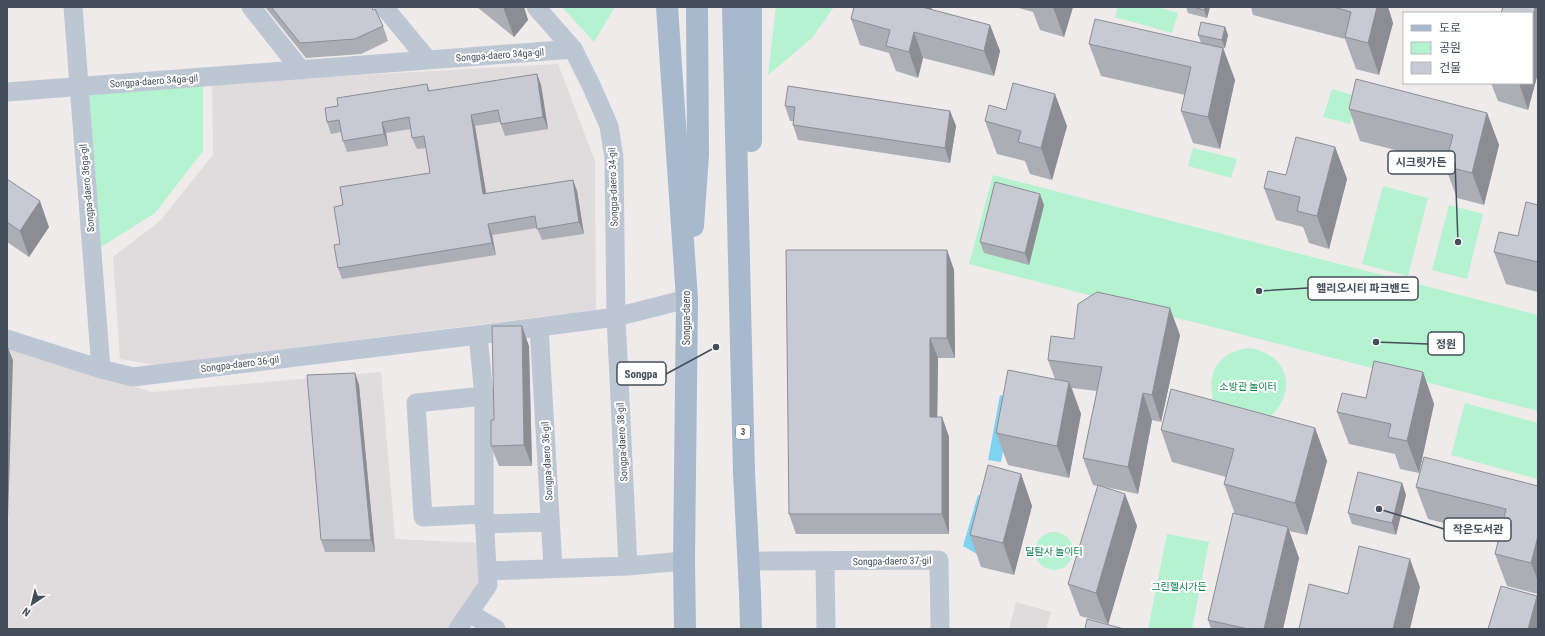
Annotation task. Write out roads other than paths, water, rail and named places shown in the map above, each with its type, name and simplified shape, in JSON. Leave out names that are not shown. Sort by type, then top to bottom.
[{"type":"main road","name":"Songpa-daero","points":[[667,7],[687,299],[684,561],[685,629]]},
{"type":"main road","points":[[687,299],[698,155],[697,7]]},
{"type":"main road","name":"3","points":[[733,7],[744,472],[751,629]]},
{"type":"main road","points":[[738,234],[750,189],[751,7]]},
{"type":"street","name":"Songpa-daero 36ga-gil","points":[[73,7],[101,369]]},
{"type":"street","points":[[251,7],[301,70]]},
{"type":"street","points":[[384,7],[428,60]]},
{"type":"street","name":"Songpa-daero 34-gil","points":[[536,7],[573,49],[609,126],[614,158],[616,317]]},
{"type":"street","name":"Songpa-daero 34ga-gil","points":[[7,92],[573,49]]},
{"type":"street","name":"Songpa-daero 36-gil","points":[[7,338],[101,369],[133,377],[616,317],[687,299]]},
{"type":"street","name":"Songpa-daero 38-gil","points":[[616,317],[628,566]]},
{"type":"street","name":"Songpa-daero 36-gil","points":[[539,327],[553,568]]},
{"type":"street","points":[[458,629],[488,585],[484,519],[484,396],[478,335]]},
{"type":"street","points":[[484,396],[416,403],[423,517],[550,522]]},
{"type":"street","name":"Songpa-daero 37-gil","points":[[748,561],[825,562],[939,560],[940,629]]},
{"type":"street","points":[[486,571],[628,566],[684,561]]},
{"type":"street","points":[[825,562],[826,629]]},
{"type":"street","points":[[469,613],[496,629]]},
{"type":"water","points":[[1000,395],[1013,400],[1001,462],[988,460]]},
{"type":"water","points":[[978,495],[992,497],[977,554],[963,546]]},
{"type":"place","name":"시크릿가든","points":[[1458,242]]},
{"type":"place","name":"헬리오시티 파크밴드","points":[[1259,291]]},
{"type":"place","name":"정원","points":[[1376,342]]},
{"type":"place","name":"Songpa","points":[[716,347]]},
{"type":"place","name":"작은도서관","points":[[1379,509]]},
{"type":"park label","name":"소방관 놀이터","points":[[1248,386]]},
{"type":"park label","name":"달탐사 놀이터","points":[[1054,551]]},
{"type":"park label","name":"그린헬시가든","points":[[1179,586]]}]
